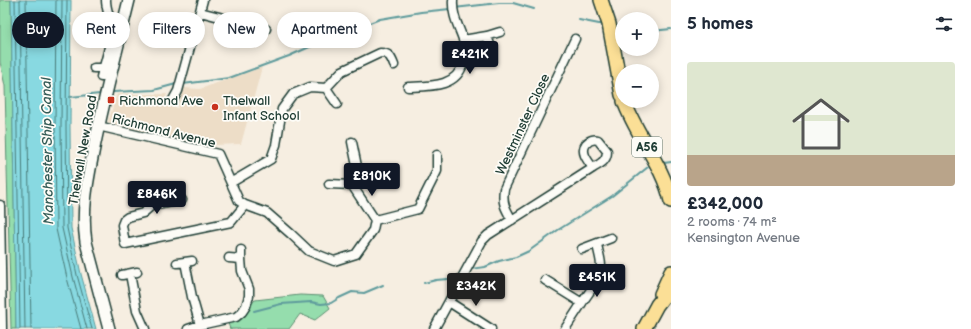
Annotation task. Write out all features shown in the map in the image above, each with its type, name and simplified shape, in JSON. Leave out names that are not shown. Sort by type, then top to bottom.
[{"type":"main road","name":"Thelwall New Road","points":[[109,329],[86,242],[84,212],[98,126],[129,0]]},
{"type":"main road","points":[[601,0],[610,24],[617,64]]},
{"type":"main road","name":"A56","points":[[627,108],[653,158],[671,197]]},
{"type":"main road","points":[[644,329],[657,305],[671,272]]},
{"type":"main road","points":[[657,305],[671,287]]},
{"type":"street","points":[[101,77],[111,35],[111,24],[106,10],[106,0]]},
{"type":"street","points":[[200,12],[203,0]]},
{"type":"street","points":[[408,87],[437,85],[448,82],[457,76],[462,69],[464,58],[463,40],[453,5]]},
{"type":"street","points":[[463,40],[500,32]]},
{"type":"street","points":[[487,36],[492,50]]},
{"type":"street","name":"Westminster Close","points":[[512,220],[505,208],[503,199],[504,189],[575,39]]},
{"type":"street","points":[[173,100],[179,89],[190,48]]},
{"type":"street","points":[[326,88],[342,70],[380,53],[386,53],[391,57],[394,65]]},
{"type":"street","points":[[94,68],[103,68]]},
{"type":"street","points":[[232,182],[271,159],[276,145],[282,109],[293,94],[310,87],[326,88]]},
{"type":"street","points":[[326,88],[337,104]]},
{"type":"street","name":"Richmond Avenue","points":[[98,126],[218,154],[232,182],[239,201],[245,205]]},
{"type":"street","points":[[352,142],[358,171],[352,185]]},
{"type":"street","points":[[375,220],[418,209],[436,171],[437,155]]},
{"type":"street","points":[[434,329],[482,241],[488,235],[593,168]]},
{"type":"street","points":[[330,184],[352,185]]},
{"type":"street","points":[[182,200],[151,206],[143,213],[128,217],[124,220],[122,225],[125,244],[231,222],[245,205],[267,213],[309,251],[334,261],[356,254],[373,230],[375,220],[352,185]]},
{"type":"street","points":[[144,197],[151,206]]},
{"type":"street","points":[[0,205],[2,329]]},
{"type":"street","points":[[582,249],[611,238]]},
{"type":"street","points":[[565,329],[595,282],[601,267],[597,244]]},
{"type":"street","points":[[188,329],[236,317],[242,312],[246,306],[249,296],[249,289],[242,272],[241,250]]},
{"type":"street","points":[[229,258],[241,259]]},
{"type":"street","points":[[185,262],[192,297],[200,325]]},
{"type":"street","points":[[130,274],[137,311],[145,329]]},
{"type":"street","points":[[545,280],[582,303]]},
{"type":"street","points":[[449,302],[491,329]]},
{"type":"shaded area","name":"Thelwall Infant School","points":[[262,67],[241,144],[199,144],[108,122],[117,94],[167,94],[165,100],[167,104],[171,107],[178,108],[184,88],[200,89]]},
{"type":"green space","points":[[0,0],[11,0],[16,329],[11,329],[5,86],[0,62]]},
{"type":"green space","points":[[300,295],[323,296],[330,308],[315,320],[300,314],[289,329],[230,329],[228,323],[240,317],[255,300]]},
{"type":"water","name":"Manchester Ship Canal","points":[[11,0],[71,0],[71,228],[81,274],[96,329],[16,329]]},
{"type":"waterway","points":[[454,8],[513,3],[534,9]]},
{"type":"waterway","points":[[183,84],[229,78],[289,56],[330,38],[380,19],[450,9]]},
{"type":"waterway","points":[[579,20],[604,25]]},
{"type":"waterway","points":[[659,30],[671,29]]},
{"type":"waterway","points":[[113,92],[154,90],[176,84]]},
{"type":"waterway","points":[[70,97],[100,94]]},
{"type":"waterway","points":[[664,163],[671,162]]},
{"type":"waterway","points":[[471,269],[485,267],[529,251],[558,230],[612,196],[648,167]]},
{"type":"waterway","points":[[424,283],[448,279]]},
{"type":"waterway","points":[[254,311],[281,304],[311,302],[321,304],[331,303],[352,292],[364,293],[383,285]]},
{"type":"place","name":"Richmond Ave","points":[[111,100]]},
{"type":"place","name":"Thelwall Infant School","points":[[215,107]]}]
